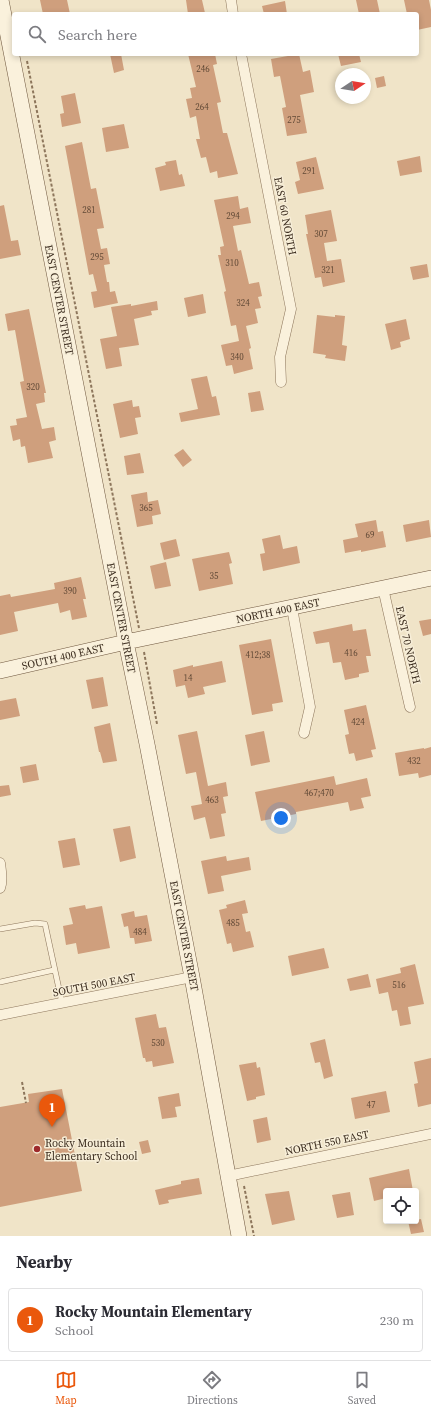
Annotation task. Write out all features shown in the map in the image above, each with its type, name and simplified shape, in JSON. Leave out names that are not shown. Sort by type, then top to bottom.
[{"type":"street","name":"EAST CENTER STREET","points":[[1,0],[147,744],[240,1236]]},
{"type":"street","points":[[231,0],[233,12]]},
{"type":"street","name":"EAST 60 NORTH","points":[[241,56],[291,309],[280,358],[281,382]]},
{"type":"street","name":"NORTH 400 EAST","points":[[126,642],[431,578]]},
{"type":"street","name":"EAST 70 NORTH","points":[[383,588],[410,707]]},
{"type":"street","points":[[292,608],[310,706],[304,733]]},
{"type":"street","name":"SOUTH 400 EAST","points":[[0,671],[126,642]]},
{"type":"street","points":[[0,863],[2,876],[0,888]]},
{"type":"street","name":"SOUTH 500 EAST","points":[[0,1015],[192,977]]},
{"type":"street","name":"NORTH 550 EAST","points":[[228,1176],[431,1134]]},
{"type":"lane","points":[[0,929],[35,922],[45,924],[62,1003]]},
{"type":"lane","points":[[0,982],[54,970]]},
{"type":"path","points":[[22,1082],[26,1102]]},
{"type":"building","points":[[40,0],[67,0],[70,12],[43,12]]},
{"type":"building","points":[[186,0],[202,0],[205,12],[188,12]]},
{"type":"building","points":[[356,0],[377,0],[380,12],[359,12]]},
{"type":"building","points":[[404,0],[429,0],[431,10],[431,27],[419,30],[419,12],[407,12]]},
{"type":"building","points":[[285,1],[287,12],[264,12],[262,6]]},
{"type":"building","points":[[110,56],[121,56],[124,70],[114,73]]},
{"type":"building","points":[[188,56],[215,56],[217,64],[213,65],[221,102],[217,103],[223,133],[227,133],[238,174],[218,178],[217,171],[210,173],[206,157],[201,158],[196,139],[200,139],[196,116],[190,118],[186,99],[192,98],[190,88],[196,87]]},
{"type":"building","points":[[288,56],[299,56],[303,72],[310,70],[314,92],[300,95],[307,133],[287,136],[282,108],[286,107],[280,76],[274,77],[271,59]]},
{"type":"building","points":[[338,56],[360,56],[361,62],[341,66]]},
{"type":"building","points":[[384,76],[386,86],[377,88],[375,78]]},
{"type":"building","points":[[75,93],[81,123],[62,127],[60,114],[64,113],[61,96]]},
{"type":"building","points":[[124,124],[129,148],[106,152],[102,128]]},
{"type":"building","points":[[82,142],[91,189],[96,188],[104,228],[97,229],[101,249],[107,248],[110,264],[104,265],[107,282],[109,282],[110,292],[115,291],[118,303],[94,308],[91,292],[97,291],[93,274],[89,275],[65,146]]},
{"type":"building","points":[[420,156],[422,172],[400,176],[397,161]]},
{"type":"building","points":[[316,157],[324,189],[298,194],[295,182],[300,180],[296,162]]},
{"type":"building","points":[[176,160],[179,175],[182,174],[185,186],[160,191],[155,168],[166,165],[165,162]]},
{"type":"building","points":[[238,196],[240,209],[248,207],[251,223],[233,226],[238,251],[241,250],[249,284],[259,282],[262,296],[258,297],[261,308],[255,309],[258,323],[246,326],[251,348],[249,349],[253,369],[234,374],[232,365],[226,366],[221,345],[239,341],[236,325],[231,326],[224,292],[226,291],[218,255],[221,255],[220,247],[224,246],[214,200]]},
{"type":"building","points":[[4,205],[11,241],[18,240],[21,255],[0,259],[0,206]]},
{"type":"building","points":[[331,210],[337,241],[324,243],[327,261],[341,259],[345,282],[323,287],[321,277],[315,278],[306,234],[308,234],[305,215]]},
{"type":"building","points":[[427,264],[429,277],[413,280],[410,267]]},
{"type":"building","points":[[203,294],[206,313],[188,317],[184,298]]},
{"type":"building","points":[[157,301],[158,310],[151,311],[152,315],[134,319],[139,345],[119,348],[122,366],[106,369],[100,339],[117,336],[111,307],[131,304],[131,306]]},
{"type":"building","points":[[29,309],[46,393],[44,393],[45,402],[36,404],[42,429],[54,427],[56,440],[49,442],[53,458],[28,463],[25,446],[21,447],[20,439],[13,441],[10,426],[17,425],[16,419],[27,417],[20,382],[24,381],[15,330],[8,331],[5,314]]},
{"type":"building","points":[[317,315],[335,317],[335,315],[345,316],[342,345],[347,346],[345,361],[325,358],[326,355],[313,353]]},
{"type":"building","points":[[406,319],[410,339],[400,342],[401,347],[391,350],[385,324]]},
{"type":"building","points":[[207,376],[212,397],[216,396],[220,415],[181,422],[179,413],[198,409],[191,379]]},
{"type":"building","points":[[260,391],[264,410],[251,412],[248,393]]},
{"type":"building","points":[[132,400],[133,407],[139,406],[141,417],[135,418],[138,434],[120,438],[113,404]]},
{"type":"building","points":[[183,449],[192,460],[183,467],[174,455]]},
{"type":"building","points":[[140,453],[144,473],[127,475],[124,456]]},
{"type":"building","points":[[147,492],[148,502],[158,500],[161,514],[152,516],[153,524],[137,527],[131,495]]},
{"type":"building","points":[[376,520],[378,532],[383,531],[386,547],[361,552],[361,550],[345,553],[343,540],[358,537],[355,524]]},
{"type":"building","points":[[429,520],[431,537],[406,542],[403,525]]},
{"type":"building","points":[[280,535],[283,549],[297,546],[300,563],[263,571],[260,554],[265,553],[262,539]]},
{"type":"building","points":[[176,539],[180,556],[164,560],[160,543]]},
{"type":"building","points":[[229,552],[232,563],[229,564],[233,584],[199,591],[192,559]]},
{"type":"building","points":[[166,562],[171,586],[155,589],[150,566]]},
{"type":"building","points":[[81,577],[86,599],[83,599],[87,617],[72,620],[70,610],[60,613],[58,603],[14,612],[18,631],[0,635],[0,596],[10,594],[11,597],[55,589],[54,583]]},
{"type":"building","points":[[431,619],[431,634],[423,636],[419,621]]},
{"type":"building","points":[[352,624],[353,631],[366,629],[371,656],[366,656],[369,672],[359,674],[359,677],[345,680],[341,662],[333,663],[329,642],[316,644],[313,632]]},
{"type":"building","points":[[271,639],[283,702],[272,704],[273,711],[252,715],[239,645]]},
{"type":"building","points":[[222,661],[226,682],[203,687],[205,694],[188,698],[185,685],[176,687],[173,670],[193,665],[193,667]]},
{"type":"building","points":[[103,677],[108,706],[92,709],[86,680]]},
{"type":"building","points":[[16,698],[20,716],[0,720],[0,701]]},
{"type":"building","points":[[366,705],[376,749],[371,750],[373,757],[356,761],[354,753],[349,754],[345,735],[349,734],[344,710]]},
{"type":"building","points":[[110,723],[117,761],[103,763],[99,752],[94,727]]},
{"type":"building","points":[[197,731],[208,786],[226,782],[228,796],[223,797],[226,813],[221,814],[225,836],[210,839],[205,817],[194,820],[191,806],[202,804],[196,772],[186,774],[178,735]]},
{"type":"building","points":[[264,731],[270,762],[251,766],[245,735]]},
{"type":"building","points":[[431,747],[431,775],[419,778],[418,773],[399,776],[395,753]]},
{"type":"building","points":[[36,764],[39,780],[23,783],[20,767]]},
{"type":"building","points":[[334,776],[336,785],[367,778],[371,796],[361,798],[364,808],[350,811],[348,802],[296,812],[296,814],[261,821],[255,792]]},
{"type":"building","points":[[9,785],[11,795],[0,797],[0,786]]},
{"type":"building","points":[[130,826],[136,858],[120,862],[113,829]]},
{"type":"building","points":[[75,838],[80,865],[63,868],[58,841]]},
{"type":"building","points":[[226,856],[227,861],[249,857],[251,870],[221,876],[224,891],[208,894],[201,861]]},
{"type":"building","points":[[245,900],[248,913],[242,914],[246,932],[250,931],[254,947],[233,952],[231,943],[227,944],[219,910],[227,908],[226,905]]},
{"type":"building","points":[[85,905],[86,909],[102,906],[110,948],[78,954],[76,943],[66,945],[63,926],[73,924],[69,908]]},
{"type":"building","points":[[134,911],[135,917],[147,915],[152,941],[135,944],[134,938],[130,938],[128,926],[124,927],[121,914]]},
{"type":"building","points":[[324,948],[329,968],[292,976],[288,956]]},
{"type":"building","points":[[415,964],[424,1004],[408,1007],[411,1024],[400,1026],[397,1010],[392,1011],[388,992],[379,994],[376,979],[401,973],[400,968]]},
{"type":"building","points":[[368,974],[371,987],[350,991],[347,979]]},
{"type":"building","points":[[156,1014],[159,1028],[166,1027],[174,1063],[153,1067],[152,1061],[146,1062],[145,1058],[143,1058],[135,1018]]},
{"type":"building","points":[[325,1039],[333,1076],[324,1079],[320,1062],[315,1063],[310,1043]]},
{"type":"building","points":[[431,1058],[431,1104],[418,1107],[414,1084],[418,1083],[414,1062]]},
{"type":"building","points":[[256,1062],[257,1068],[260,1067],[265,1095],[247,1101],[239,1065]]},
{"type":"building","name":"Rocky Mountain Elementary School","points":[[62,1089],[82,1191],[0,1207],[0,1107],[29,1102],[28,1094]]},
{"type":"building","points":[[386,1091],[390,1112],[355,1119],[351,1098]]},
{"type":"building","points":[[179,1093],[181,1106],[175,1107],[177,1117],[162,1119],[158,1097]]},
{"type":"building","points":[[267,1117],[271,1140],[257,1143],[253,1120]]},
{"type":"building","points":[[148,1140],[151,1152],[142,1154],[139,1142]]},
{"type":"building","points":[[409,1169],[412,1188],[383,1188],[383,1199],[374,1201],[369,1178]]},
{"type":"building","points":[[199,1178],[202,1194],[168,1200],[169,1203],[159,1205],[155,1190],[181,1184],[181,1181]]},
{"type":"building","points":[[289,1191],[295,1220],[272,1225],[265,1194]]},
{"type":"building","points":[[350,1192],[354,1215],[337,1218],[332,1195]]},
{"type":"building","points":[[419,1219],[421,1219],[424,1232],[411,1234],[409,1224],[419,1224]]},
{"type":"place","name":"Rocky Mountain Elementary","points":[[52,1127]]},
{"type":"place","name":"Rocky Mountain Elementary School","points":[[37,1149]]}]
